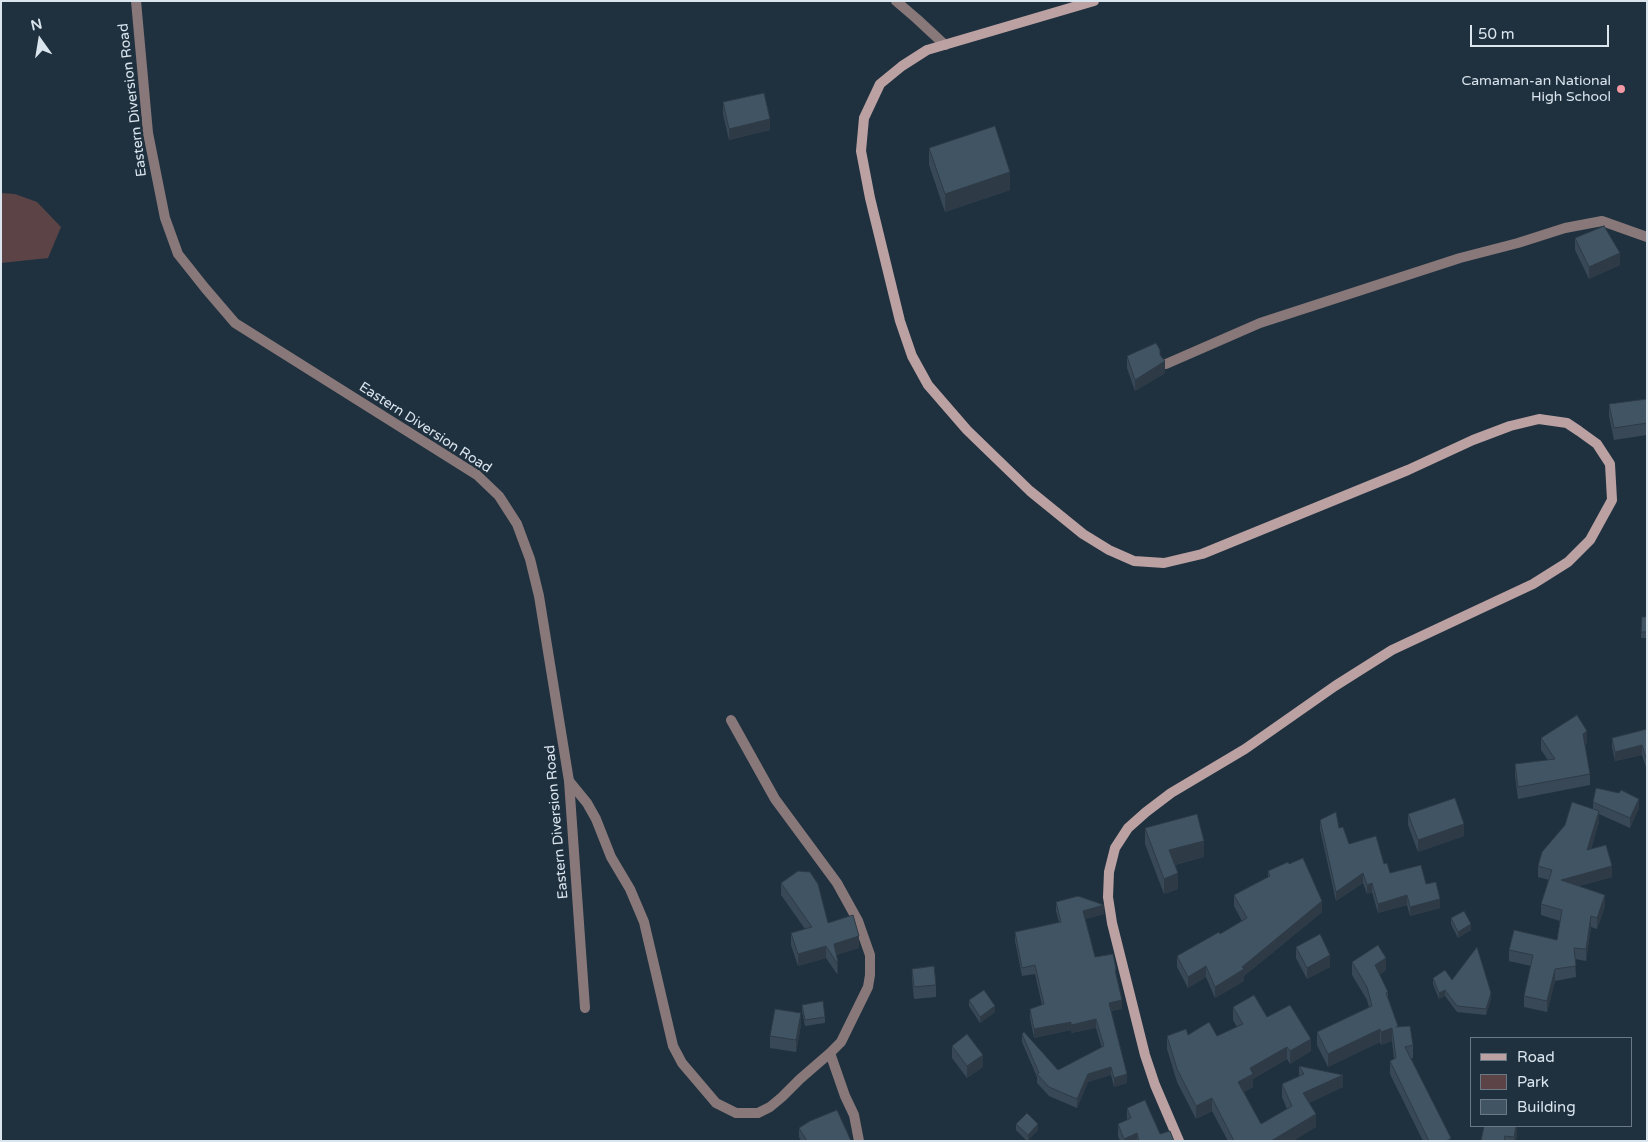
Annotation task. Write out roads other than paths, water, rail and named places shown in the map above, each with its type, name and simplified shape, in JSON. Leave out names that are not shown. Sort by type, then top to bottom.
[{"type":"main road","points":[[1094,1],[927,50],[902,66],[880,84],[864,118],[861,151],[884,258],[900,322],[912,356],[928,385],[967,430],[1030,491],[1083,534],[1109,550],[1134,561],[1164,563],[1202,554],[1408,470],[1473,440],[1510,426],[1539,419],[1567,424],[1579,431],[1597,444],[1610,464],[1612,500],[1590,540],[1568,562],[1533,584],[1392,650],[1335,686],[1244,749],[1170,793],[1128,828],[1115,848],[1109,872],[1108,897],[1112,924],[1145,1056],[1158,1094],[1179,1141]]},
{"type":"street","name":"Eastern Diversion Road","points":[[136,1],[151,151],[165,218],[178,254],[204,288],[235,323],[478,475],[498,496],[517,524],[530,559],[539,596],[570,781],[585,1008]]},
{"type":"street","points":[[896,1],[945,45]]},
{"type":"street","points":[[1166,364],[1260,323],[1433,267],[1564,228],[1602,221],[1647,238]]},
{"type":"street","points":[[570,781],[592,811],[611,856],[630,890],[644,922],[673,1046],[682,1063],[716,1103],[736,1113],[758,1113],[770,1107],[782,1097],[841,1042],[868,987],[870,955],[858,921],[837,883],[775,798],[731,720]]},
{"type":"street","points":[[830,1054],[845,1096],[854,1114],[859,1141]]},
{"type":"place","name":"Camaman-an National High School","points":[[1621,89]]}]
